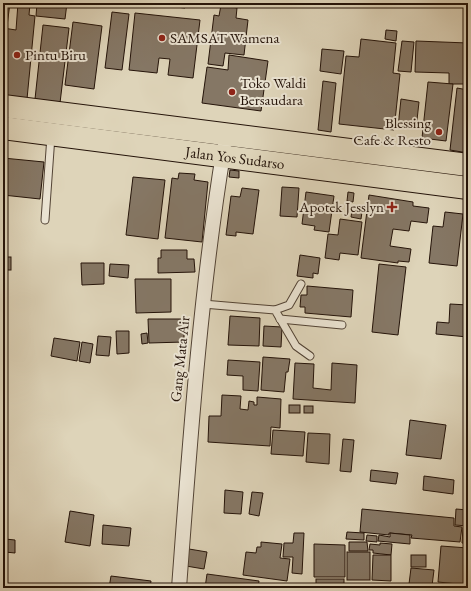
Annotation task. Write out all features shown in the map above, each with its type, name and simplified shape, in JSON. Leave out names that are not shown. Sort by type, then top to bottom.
[{"type":"highway","name":"Jalan Yos Sudarso","points":[[3,106],[468,165]]},
{"type":"highway","name":"Jalan Yos Sudarso","points":[[3,128],[468,188]]},
{"type":"street","name":"Gang Mata Air","points":[[179,588],[191,418],[203,304],[226,134]]},
{"type":"lane","points":[[45,220],[51,134]]},
{"type":"lane","points":[[203,304],[275,310],[288,305],[301,284]]},
{"type":"lane","points":[[275,310],[296,346],[310,356]]},
{"type":"lane","points":[[280,319],[342,325]]},
{"type":"building","points":[[3,3],[10,3],[7,26],[3,25]]},
{"type":"building","name":"Pintu Biru","points":[[18,3],[30,4],[29,15],[35,16],[27,99],[5,97],[7,81],[3,81],[3,28],[16,30]]},
{"type":"building","points":[[37,3],[67,3],[65,19],[36,16]]},
{"type":"building","points":[[88,3],[105,3],[105,5]]},
{"type":"building","points":[[156,3],[186,3],[185,8],[156,5]]},
{"type":"building","points":[[221,5],[237,8],[236,18],[248,20],[244,55],[225,53],[223,66],[208,64],[214,15],[219,16]]},
{"type":"building","points":[[112,12],[129,14],[122,70],[105,68]]},
{"type":"building","points":[[135,13],[200,20],[193,78],[168,75],[170,59],[159,58],[157,73],[129,70]]},
{"type":"building","points":[[468,17],[468,27],[466,26]]},
{"type":"building","points":[[73,22],[102,26],[94,89],[65,85]]},
{"type":"building","points":[[43,25],[69,28],[60,103],[35,99]]},
{"type":"building","points":[[386,30],[397,31],[396,41],[385,39]]},
{"type":"building","points":[[361,39],[396,43],[393,73],[400,74],[394,130],[339,124],[346,56],[359,57]]},
{"type":"building","points":[[402,41],[414,42],[411,72],[398,71]]},
{"type":"building","points":[[416,41],[468,43],[468,84],[449,84],[449,73],[415,72]]},
{"type":"building","points":[[322,49],[344,51],[341,74],[320,71]]},
{"type":"building","points":[[229,55],[268,61],[261,111],[202,103],[207,67],[228,70]]},
{"type":"building","points":[[323,81],[336,83],[331,132],[318,130]]},
{"type":"building","points":[[428,82],[453,84],[446,141],[422,138]]},
{"type":"building","points":[[457,88],[468,90],[468,153],[450,150]]},
{"type":"building","points":[[401,99],[419,102],[416,129],[398,127]]},
{"type":"building","points":[[3,158],[44,162],[40,199],[3,195]]},
{"type":"building","points":[[230,170],[239,171],[239,178],[229,177]]},
{"type":"building","points":[[179,173],[195,174],[194,180],[208,182],[202,242],[165,238],[172,178],[178,179]]},
{"type":"building","points":[[133,177],[165,180],[158,239],[126,235]]},
{"type":"building","points":[[282,187],[299,188],[297,217],[280,216]]},
{"type":"building","points":[[242,188],[259,190],[253,234],[236,232],[236,236],[226,235],[231,196],[240,197]]},
{"type":"building","points":[[306,192],[334,196],[329,232],[314,230],[315,226],[302,224]]},
{"type":"building","points":[[348,192],[354,193],[353,202],[347,201]]},
{"type":"building","points":[[369,195],[413,202],[413,206],[429,208],[427,223],[411,221],[409,231],[393,229],[390,246],[411,249],[409,262],[398,261],[398,263],[361,258]]},
{"type":"building","points":[[352,211],[362,212],[361,219],[351,217]]},
{"type":"building","points":[[445,212],[463,214],[457,266],[429,263],[433,226],[443,227]]},
{"type":"building","points":[[340,219],[362,222],[358,255],[340,253],[339,260],[325,258],[328,234],[338,235]]},
{"type":"building","points":[[161,250],[187,250],[187,259],[194,259],[195,272],[158,273],[158,258],[161,258]]},
{"type":"building","points":[[300,255],[320,258],[318,274],[313,273],[313,278],[297,276]]},
{"type":"building","points":[[3,257],[11,257],[11,270],[3,270]]},
{"type":"building","points":[[81,263],[104,263],[104,284],[82,285]]},
{"type":"building","points":[[110,264],[129,265],[128,278],[109,276]]},
{"type":"building","points":[[379,264],[406,267],[398,335],[372,332]]},
{"type":"building","points":[[135,279],[171,279],[171,312],[136,313]]},
{"type":"building","points":[[307,286],[353,290],[351,317],[305,313],[305,307],[300,307],[301,295],[307,295]]},
{"type":"building","points":[[450,304],[468,305],[468,337],[436,334],[437,322],[449,323]]},
{"type":"building","points":[[230,316],[260,318],[259,346],[228,345]]},
{"type":"building","points":[[148,319],[184,319],[184,342],[149,343]]},
{"type":"building","points":[[264,326],[282,327],[281,347],[263,346]]},
{"type":"building","points":[[116,331],[129,331],[129,353],[117,354]]},
{"type":"building","points":[[147,333],[148,343],[142,344],[141,334]]},
{"type":"building","points":[[98,336],[111,337],[109,356],[96,355]]},
{"type":"building","points":[[54,338],[80,342],[77,361],[51,356]]},
{"type":"building","points":[[82,342],[93,344],[90,363],[79,361]]},
{"type":"building","points":[[263,357],[290,359],[288,372],[286,372],[284,392],[261,390]]},
{"type":"building","points":[[228,360],[260,362],[258,391],[243,390],[243,376],[227,375]]},
{"type":"building","points":[[295,363],[314,364],[313,388],[331,390],[332,363],[357,365],[355,403],[293,399]]},
{"type":"building","points":[[222,395],[241,396],[240,409],[248,410],[249,401],[254,402],[254,405],[257,405],[257,397],[281,399],[280,428],[271,427],[270,446],[208,442],[209,416],[221,416]]},
{"type":"building","points":[[289,405],[300,405],[300,413],[289,413]]},
{"type":"building","points":[[304,406],[313,406],[313,413],[304,413]]},
{"type":"building","points":[[410,420],[446,425],[441,459],[406,455]]},
{"type":"building","points":[[273,430],[305,432],[303,456],[271,454]]},
{"type":"building","points":[[308,433],[330,434],[329,464],[306,462]]},
{"type":"building","points":[[343,439],[354,440],[351,472],[340,471]]},
{"type":"building","points":[[371,470],[398,473],[396,484],[370,481]]},
{"type":"building","points":[[424,476],[454,480],[453,494],[423,490]]},
{"type":"building","points":[[225,490],[243,492],[241,514],[224,513]]},
{"type":"building","points":[[252,492],[263,493],[259,516],[249,514]]},
{"type":"building","points":[[362,509],[454,518],[454,526],[462,527],[460,542],[411,538],[412,535],[389,533],[389,535],[360,532]]},
{"type":"building","points":[[456,509],[468,510],[468,526],[455,525]]},
{"type":"building","points":[[70,511],[94,515],[90,546],[65,542]]},
{"type":"building","points":[[103,525],[131,528],[129,546],[102,544]]},
{"type":"building","points":[[463,528],[468,528],[468,544],[462,543]]},
{"type":"building","points":[[347,532],[364,533],[364,540],[346,539]]},
{"type":"building","points":[[294,533],[304,533],[302,574],[292,573],[293,557],[283,557],[284,543],[293,543]]},
{"type":"building","points":[[390,533],[410,535],[410,544],[378,541],[379,535],[390,537]]},
{"type":"building","points":[[367,535],[377,536],[377,542],[366,541]]},
{"type":"building","points":[[5,539],[15,540],[15,553],[5,552]]},
{"type":"building","points":[[261,542],[282,544],[280,558],[290,559],[287,581],[243,575],[246,552],[256,553],[257,547],[261,547]]},
{"type":"building","points":[[349,542],[367,542],[368,551],[349,551]]},
{"type":"building","points":[[380,543],[392,544],[391,555],[373,553],[373,550],[369,550],[370,544],[380,545]]},
{"type":"building","points":[[314,544],[345,545],[345,577],[314,577]]},
{"type":"building","points":[[441,546],[468,548],[468,585],[438,582]]},
{"type":"building","points":[[189,549],[207,552],[204,569],[186,566]]},
{"type":"building","points":[[347,552],[370,552],[370,580],[347,580]]},
{"type":"building","points":[[373,555],[391,555],[391,581],[372,580]]},
{"type":"building","points":[[411,555],[426,555],[426,567],[411,567]]},
{"type":"building","points":[[411,568],[434,570],[432,586],[409,584]]},
{"type":"building","points":[[207,574],[259,581],[258,588],[205,588]]},
{"type":"building","points":[[111,576],[151,581],[150,588],[109,588]]},
{"type":"building","points":[[316,579],[344,579],[344,588],[316,588]]},
{"type":"place","name":"SAMSAT Wamena","points":[[162,38]]},
{"type":"place","name":"Pintu Biru","points":[[17,55]]},
{"type":"place","name":"Toko Waldi Bersaudara","points":[[232,92]]},
{"type":"place","name":"Blessing Cafe & Resto","points":[[439,132]]},
{"type":"place","name":"Apotek Jesslyn","points":[[392,207]]}]
